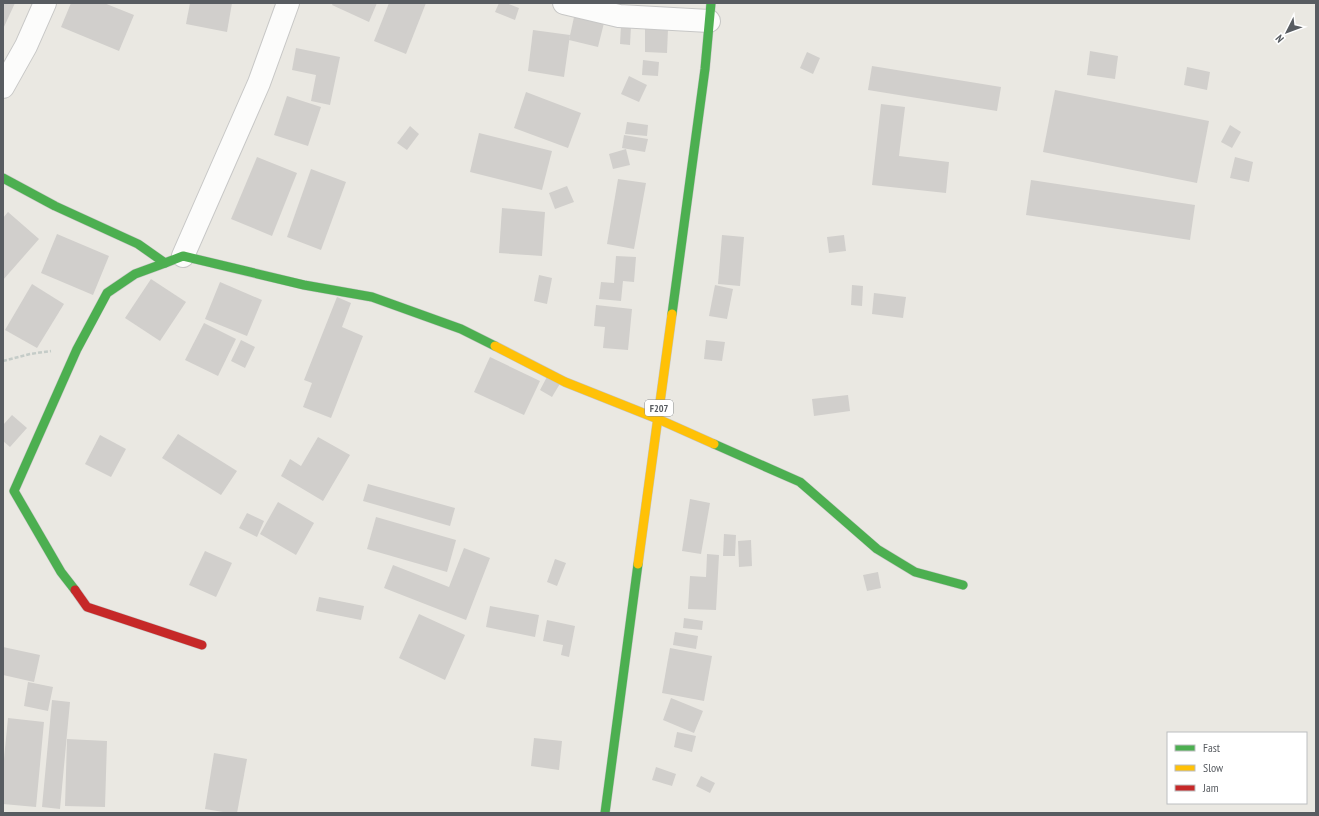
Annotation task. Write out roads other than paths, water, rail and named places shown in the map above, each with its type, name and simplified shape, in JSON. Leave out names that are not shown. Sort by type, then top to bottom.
[{"type":"street","points":[[3,87],[26,46],[45,3]]},
{"type":"street","points":[[202,645],[87,607],[61,572],[14,491],[77,349],[107,293],[135,274],[174,259],[258,83],[288,3]]},
{"type":"street","points":[[564,3],[619,16],[710,12]]},
{"type":"street","name":"F207","points":[[605,813],[705,69],[710,12]]},
{"type":"street","points":[[3,178],[55,206],[174,259],[372,297],[461,329],[565,382],[658,419],[800,482],[877,549],[915,572],[963,585]]}]
